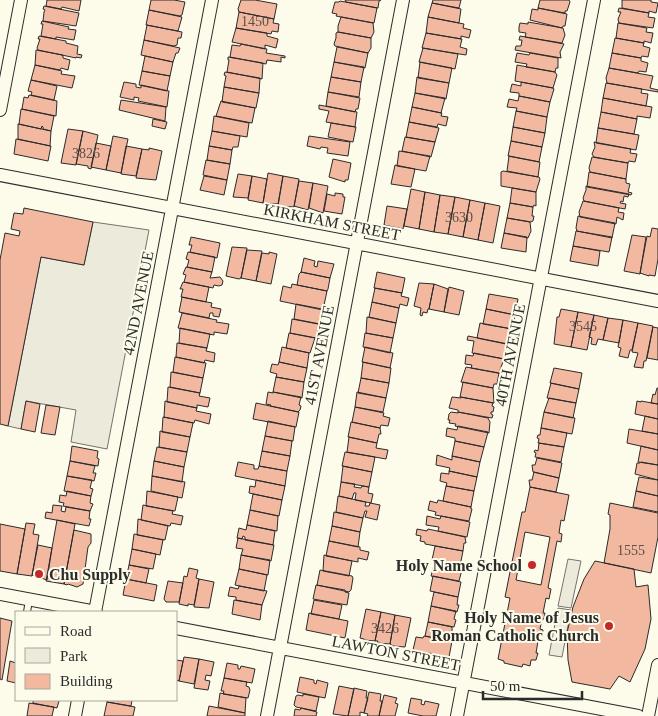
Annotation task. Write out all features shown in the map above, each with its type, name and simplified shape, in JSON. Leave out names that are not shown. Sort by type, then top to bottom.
[{"type":"street","points":[[0,110],[21,0]]},
{"type":"street","name":"42ND AVENUE","points":[[95,611],[212,0]]},
{"type":"street","name":"41ST AVENUE","points":[[267,716],[404,0]]},
{"type":"street","name":"40TH AVENUE","points":[[457,716],[594,0]]},
{"type":"street","name":"KIRKHAM STREET","points":[[0,175],[658,301]]},
{"type":"street","points":[[0,594],[28,606],[83,611]]},
{"type":"street","name":"LAWTON STREET","points":[[178,628],[638,716]]},
{"type":"street","points":[[648,716],[658,665]]},
{"type":"street","points":[[75,716],[78,701]]},
{"type":"green space","points":[[93,222],[149,230],[107,449],[71,442],[76,410],[26,401],[21,429],[8,426],[41,257],[84,265]]},
{"type":"green space","points":[[568,559],[581,561],[571,608],[558,606]]},
{"type":"green space","points":[[558,608],[571,610],[562,657],[549,655]]},
{"type":"building","points":[[47,0],[81,0],[79,11],[46,6]]},
{"type":"building","points":[[151,0],[185,2],[182,15],[149,10]]},
{"type":"building","points":[[241,0],[255,0],[277,4],[274,19],[239,12]]},
{"type":"building","points":[[345,0],[381,0],[379,1],[378,8],[346,2]]},
{"type":"building","points":[[433,0],[461,0],[459,8],[432,3]]},
{"type":"building","points":[[540,0],[569,0],[570,2],[565,13],[538,8]]},
{"type":"building","points":[[622,0],[651,0],[651,2],[658,3],[656,13],[622,8]]},
{"type":"building","points":[[340,1],[377,8],[374,23],[336,16],[337,14],[332,13],[335,2]]},
{"type":"building","points":[[432,3],[461,9],[459,23],[428,17]]},
{"type":"building","points":[[44,6],[79,13],[76,26],[43,21]]},
{"type":"building","points":[[538,8],[567,14],[565,26],[562,28],[530,20],[532,9],[538,10]]},
{"type":"building","points":[[619,8],[649,13],[648,17],[655,18],[653,28],[619,23],[618,19],[621,12],[618,12]]},
{"type":"building","points":[[149,10],[182,17],[178,31],[146,25]]},
{"type":"building","points":[[239,12],[274,19],[273,23],[279,24],[278,32],[272,31],[271,34],[236,28]]},
{"type":"building","points":[[341,17],[373,23],[374,32],[371,38],[338,32]]},
{"type":"building","points":[[428,17],[464,24],[463,28],[471,30],[469,38],[461,36],[461,39],[426,33]]},
{"type":"building","points":[[42,21],[76,30],[74,40],[41,36]]},
{"type":"building","points":[[528,22],[563,28],[565,35],[562,43],[525,37],[526,33],[519,32],[519,27],[520,23],[528,24]]},
{"type":"building","points":[[618,23],[647,28],[646,32],[653,33],[651,43],[616,38]]},
{"type":"building","points":[[147,25],[182,32],[181,38],[178,38],[177,45],[174,46],[144,40]]},
{"type":"building","points":[[236,28],[267,33],[267,36],[278,39],[276,48],[265,45],[265,49],[232,42]]},
{"type":"building","points":[[336,33],[371,38],[371,48],[368,53],[335,46]]},
{"type":"building","points":[[426,33],[462,39],[460,47],[467,49],[466,55],[422,48]]},
{"type":"building","points":[[39,36],[66,41],[66,43],[78,46],[77,54],[82,55],[81,58],[38,50]]},
{"type":"building","points":[[520,36],[564,44],[560,52],[561,58],[515,50],[516,46],[521,46],[522,40],[519,40]]},
{"type":"building","points":[[615,38],[644,43],[643,46],[650,48],[648,57],[642,56],[641,58],[612,53]]},
{"type":"building","points":[[144,40],[180,48],[173,62],[141,55]]},
{"type":"building","points":[[241,44],[267,49],[266,53],[285,56],[285,58],[281,57],[281,62],[267,60],[266,64],[230,57],[232,45],[240,46]]},
{"type":"building","points":[[337,47],[368,53],[365,68],[334,62]]},
{"type":"building","points":[[423,48],[458,54],[455,69],[419,62]]},
{"type":"building","points":[[36,50],[63,55],[63,58],[70,60],[68,70],[35,65]]},
{"type":"building","points":[[517,53],[529,55],[530,53],[558,58],[558,68],[556,68],[555,72],[526,67],[527,64],[515,62]]},
{"type":"building","points":[[612,53],[641,58],[641,61],[648,63],[646,72],[639,71],[638,73],[609,68]]},
{"type":"building","points":[[145,56],[173,62],[170,76],[142,71]]},
{"type":"building","points":[[228,57],[263,63],[262,79],[227,72]]},
{"type":"building","points":[[334,62],[364,67],[361,82],[331,77]]},
{"type":"building","points":[[420,62],[452,68],[449,83],[418,78]]},
{"type":"building","points":[[35,65],[62,71],[61,74],[75,76],[72,88],[31,80]]},
{"type":"building","points":[[517,65],[555,72],[557,75],[553,88],[515,81]]},
{"type":"building","points":[[609,68],[653,76],[650,88],[658,90],[658,92],[607,83],[606,78]]},
{"type":"building","points":[[142,71],[170,76],[167,91],[139,85]]},
{"type":"building","points":[[225,72],[260,78],[259,93],[224,87]]},
{"type":"building","points":[[331,77],[361,82],[359,97],[328,92]]},
{"type":"building","points":[[417,77],[449,83],[446,99],[415,93]]},
{"type":"building","points":[[31,80],[57,86],[54,100],[31,95],[32,92],[28,91]]},
{"type":"building","points":[[124,82],[136,84],[136,87],[141,88],[141,85],[169,91],[167,107],[138,101],[139,98],[134,97],[134,100],[120,97]]},
{"type":"building","points":[[521,82],[553,88],[550,102],[519,96],[519,93],[510,92],[512,84],[521,86]]},
{"type":"building","points":[[606,83],[642,89],[641,93],[648,94],[646,106],[603,98]]},
{"type":"building","points":[[224,87],[259,93],[256,108],[222,102]]},
{"type":"building","points":[[328,92],[360,98],[358,109],[355,112],[326,106]]},
{"type":"building","points":[[415,93],[445,98],[441,113],[412,107]]},
{"type":"building","points":[[29,95],[57,101],[56,116],[22,109],[24,97],[28,98]]},
{"type":"building","points":[[519,96],[550,102],[547,117],[516,111],[517,108],[507,107],[509,99],[518,101]]},
{"type":"building","points":[[603,98],[652,107],[650,118],[637,116],[637,119],[601,112]]},
{"type":"building","points":[[121,100],[166,107],[165,121],[119,110]]},
{"type":"building","points":[[221,101],[255,108],[252,123],[216,116]]},
{"type":"building","points":[[319,105],[357,112],[355,127],[326,122],[329,111],[319,109]]},
{"type":"building","points":[[412,107],[442,113],[441,116],[448,117],[446,126],[438,124],[437,127],[409,122]]},
{"type":"building","points":[[21,109],[54,116],[51,131],[43,129],[42,126],[41,129],[19,124]]},
{"type":"building","points":[[516,111],[547,117],[545,133],[513,127]]},
{"type":"building","points":[[601,112],[637,119],[634,134],[598,128]]},
{"type":"building","points":[[214,116],[249,123],[247,137],[212,131]]},
{"type":"building","points":[[153,119],[167,122],[165,129],[152,126]]},
{"type":"building","points":[[409,122],[439,128],[435,142],[406,137]]},
{"type":"building","points":[[331,123],[356,127],[353,142],[328,137]]},
{"type":"building","points":[[18,124],[51,131],[50,146],[18,139]]},
{"type":"building","points":[[513,127],[545,133],[542,147],[511,141]]},
{"type":"building","points":[[598,128],[639,135],[636,150],[596,143]]},
{"type":"building","points":[[68,129],[83,131],[76,165],[61,163]]},
{"type":"building","points":[[83,131],[98,135],[91,169],[88,166],[76,164]]},
{"type":"building","points":[[212,131],[240,136],[238,147],[233,147],[232,150],[209,146]]},
{"type":"building","points":[[113,136],[128,139],[121,173],[106,170]]},
{"type":"building","points":[[309,136],[350,142],[348,156],[327,153],[328,148],[321,147],[320,149],[307,146]]},
{"type":"building","points":[[405,137],[435,142],[431,157],[402,151]]},
{"type":"building","points":[[16,139],[51,146],[48,161],[14,154]]},
{"type":"building","points":[[511,141],[542,147],[539,162],[508,156]]},
{"type":"building","points":[[594,142],[631,149],[630,153],[637,154],[635,162],[629,161],[628,163],[594,157],[592,154],[595,147]]},
{"type":"building","points":[[96,143],[111,146],[106,170],[91,167]]},
{"type":"building","points":[[126,146],[142,149],[136,176],[121,174]]},
{"type":"building","points":[[209,146],[232,150],[230,164],[207,160]]},
{"type":"building","points":[[149,148],[162,151],[156,180],[136,178],[142,149],[149,150]]},
{"type":"building","points":[[399,151],[430,156],[426,171],[397,166]]},
{"type":"building","points":[[509,156],[540,162],[538,177],[507,171]]},
{"type":"building","points":[[592,157],[628,163],[626,179],[590,172],[589,168]]},
{"type":"building","points":[[333,159],[351,163],[348,180],[345,180],[345,182],[329,177]]},
{"type":"building","points":[[206,160],[230,164],[227,180],[203,175]]},
{"type":"building","points":[[395,165],[415,169],[411,187],[391,184]]},
{"type":"building","points":[[501,172],[539,177],[536,192],[501,186]]},
{"type":"building","points":[[589,172],[626,179],[626,183],[630,184],[628,192],[632,193],[631,195],[587,187]]},
{"type":"building","points":[[268,173],[283,176],[278,204],[263,203]]},
{"type":"building","points":[[238,174],[252,176],[248,198],[233,197]]},
{"type":"building","points":[[204,176],[227,180],[224,195],[200,190]]},
{"type":"building","points":[[252,176],[267,179],[263,203],[248,200]]},
{"type":"building","points":[[283,176],[299,179],[294,207],[278,206]]},
{"type":"building","points":[[299,181],[313,183],[308,210],[294,206]]},
{"type":"building","points":[[313,183],[328,186],[323,213],[309,208]]},
{"type":"building","points":[[586,186],[629,194],[628,197],[624,196],[623,202],[621,201],[620,203],[626,204],[625,209],[584,201]]},
{"type":"building","points":[[512,188],[536,192],[536,206],[510,203]]},
{"type":"building","points":[[411,189],[425,192],[419,229],[404,226]]},
{"type":"building","points":[[425,192],[440,195],[434,232],[419,229]]},
{"type":"building","points":[[335,193],[343,194],[343,197],[345,197],[342,214],[324,211],[327,194],[335,196]]},
{"type":"building","points":[[440,195],[455,197],[448,234],[434,232]]},
{"type":"building","points":[[455,197],[470,200],[463,237],[448,234]]},
{"type":"building","points":[[470,200],[485,203],[478,240],[463,237]]},
{"type":"building","points":[[583,201],[619,208],[618,212],[624,213],[623,220],[617,217],[616,224],[580,217],[579,212]]},
{"type":"building","points":[[485,203],[500,206],[493,243],[478,240]]},
{"type":"building","points":[[510,203],[533,207],[533,221],[507,218]]},
{"type":"building","points":[[387,206],[407,209],[403,229],[384,225]]},
{"type":"building","points":[[24,208],[93,222],[84,265],[41,257],[8,426],[0,424],[0,260],[5,233],[19,236],[20,231],[11,229],[14,213],[23,214]]},
{"type":"building","points":[[578,216],[615,223],[612,238],[577,231]]},
{"type":"building","points":[[507,218],[530,222],[531,231],[528,238],[504,233]]},
{"type":"building","points":[[652,228],[658,229],[658,259],[655,276],[649,276],[640,273],[647,236],[650,237]]},
{"type":"building","points":[[576,231],[612,237],[609,252],[573,246]]},
{"type":"building","points":[[504,233],[527,237],[526,252],[501,248]]},
{"type":"building","points":[[632,235],[646,237],[640,274],[624,271]]},
{"type":"building","points":[[191,237],[220,243],[217,258],[190,252],[192,245],[189,245]]},
{"type":"building","points":[[573,246],[600,251],[598,266],[570,261]]},
{"type":"building","points":[[232,247],[247,248],[241,278],[239,279],[226,276]]},
{"type":"building","points":[[247,250],[262,251],[256,281],[241,278]]},
{"type":"building","points":[[188,252],[215,257],[212,272],[187,267],[189,260],[186,259]]},
{"type":"building","points":[[269,252],[277,254],[271,284],[256,281],[262,253],[269,254]]},
{"type":"building","points":[[304,258],[315,261],[314,266],[317,267],[318,261],[334,264],[330,278],[301,272]]},
{"type":"building","points":[[186,267],[212,272],[210,278],[220,277],[223,281],[222,285],[214,285],[213,288],[184,282],[186,275],[183,274]]},
{"type":"building","points":[[301,272],[330,278],[327,291],[297,285]]},
{"type":"building","points":[[377,272],[405,278],[402,293],[374,288]]},
{"type":"building","points":[[183,282],[209,287],[206,302],[181,297],[183,289],[180,289]]},
{"type":"building","points":[[419,283],[434,284],[429,309],[427,313],[423,312],[422,316],[420,315],[421,308],[414,306]]},
{"type":"building","points":[[292,284],[327,291],[323,310],[280,301],[283,286],[291,288]]},
{"type":"building","points":[[434,284],[448,289],[444,312],[429,309]]},
{"type":"building","points":[[449,287],[464,291],[459,315],[444,312]]},
{"type":"building","points":[[375,288],[402,293],[401,296],[409,298],[407,306],[400,304],[399,308],[372,302]]},
{"type":"building","points":[[489,294],[518,299],[515,315],[486,309]]},
{"type":"building","points":[[182,297],[212,303],[211,307],[221,309],[219,317],[213,316],[213,313],[210,313],[209,318],[179,312]]},
{"type":"building","points":[[372,302],[399,308],[396,323],[369,317]]},
{"type":"building","points":[[296,304],[322,309],[320,324],[294,319]]},
{"type":"building","points":[[486,309],[515,315],[512,329],[483,324]]},
{"type":"building","points":[[561,309],[578,312],[571,347],[554,344],[557,317],[559,317]]},
{"type":"building","points":[[578,312],[594,315],[587,350],[571,347]]},
{"type":"building","points":[[182,313],[229,324],[227,334],[214,332],[214,335],[178,328]]},
{"type":"building","points":[[594,315],[608,318],[603,340],[598,339],[596,345],[591,344],[592,338],[589,337]]},
{"type":"building","points":[[367,317],[396,323],[393,338],[366,333]]},
{"type":"building","points":[[608,318],[623,320],[619,343],[603,340]]},
{"type":"building","points":[[292,319],[318,324],[316,338],[290,333]]},
{"type":"building","points":[[623,320],[638,323],[632,350],[630,350],[628,358],[619,356],[621,348],[618,347]]},
{"type":"building","points":[[480,323],[512,329],[510,341],[507,340],[506,344],[477,338]]},
{"type":"building","points":[[638,323],[653,326],[643,368],[634,367],[638,353],[632,352]]},
{"type":"building","points":[[653,327],[658,328],[658,360],[647,358]]},
{"type":"building","points":[[180,328],[210,334],[207,348],[179,343]]},
{"type":"building","points":[[289,333],[315,338],[310,353],[286,348]]},
{"type":"building","points":[[365,333],[393,338],[390,353],[363,347]]},
{"type":"building","points":[[468,336],[508,344],[504,359],[472,353],[474,341],[467,340]]},
{"type":"building","points":[[177,343],[207,348],[206,351],[215,353],[214,362],[205,360],[204,363],[176,357]]},
{"type":"building","points":[[282,347],[309,353],[307,368],[279,362]]},
{"type":"building","points":[[365,347],[393,353],[390,368],[362,362]]},
{"type":"building","points":[[474,353],[504,359],[500,370],[503,370],[503,374],[471,368],[472,365],[465,364],[466,355],[473,356]]},
{"type":"building","points":[[175,357],[206,363],[203,378],[173,372]]},
{"type":"building","points":[[279,362],[307,368],[304,382],[276,377],[277,374],[270,372],[272,364],[278,365]]},
{"type":"building","points":[[363,362],[391,368],[389,383],[361,378]]},
{"type":"building","points":[[466,367],[499,373],[497,384],[494,384],[493,388],[461,382]]},
{"type":"building","points":[[554,368],[582,373],[579,389],[550,383]]},
{"type":"building","points":[[171,372],[203,378],[200,393],[170,387]]},
{"type":"building","points":[[276,377],[304,382],[302,398],[273,392]]},
{"type":"building","points":[[361,378],[389,383],[386,398],[358,393]]},
{"type":"building","points":[[463,382],[493,388],[494,403],[460,397]]},
{"type":"building","points":[[551,383],[579,389],[576,403],[547,398]]},
{"type":"building","points":[[168,387],[200,393],[199,396],[210,398],[208,407],[197,405],[197,408],[167,402]]},
{"type":"building","points":[[657,388],[658,404],[651,403],[653,394],[655,395]]},
{"type":"building","points":[[268,392],[301,397],[300,410],[298,412],[266,404]]},
{"type":"building","points":[[357,392],[386,398],[383,412],[355,407]]},
{"type":"building","points":[[452,397],[493,403],[492,418],[458,412],[458,410],[449,408]]},
{"type":"building","points":[[549,398],[576,403],[573,418],[544,412]]},
{"type":"building","points":[[26,401],[40,404],[35,432],[21,429]]},
{"type":"building","points":[[165,401],[197,408],[196,411],[211,414],[209,424],[195,420],[194,423],[164,417]]},
{"type":"building","points":[[637,401],[658,404],[658,419],[635,414]]},
{"type":"building","points":[[256,403],[299,412],[296,427],[253,419]]},
{"type":"building","points":[[46,405],[60,407],[55,435],[41,433]]},
{"type":"building","points":[[355,407],[384,413],[383,416],[390,418],[388,426],[381,425],[380,428],[352,422]]},
{"type":"building","points":[[451,412],[488,418],[490,422],[489,433],[449,423],[449,414]]},
{"type":"building","points":[[544,412],[575,418],[572,434],[541,428]]},
{"type":"building","points":[[645,416],[658,419],[658,434],[642,431]]},
{"type":"building","points":[[163,417],[193,423],[190,437],[162,432]]},
{"type":"building","points":[[268,421],[295,427],[293,441],[265,436]]},
{"type":"building","points":[[351,422],[380,428],[381,434],[379,434],[377,443],[348,437]]},
{"type":"building","points":[[458,426],[488,432],[484,447],[455,441],[455,438],[446,436],[447,428],[457,430]]},
{"type":"building","points":[[541,428],[567,433],[564,447],[538,443],[539,439],[537,438],[540,435]]},
{"type":"building","points":[[629,429],[658,434],[658,450],[627,443]]},
{"type":"building","points":[[160,431],[190,437],[187,452],[159,447]]},
{"type":"building","points":[[265,436],[292,441],[290,456],[262,451]]},
{"type":"building","points":[[349,437],[377,443],[376,448],[388,450],[386,459],[347,452]]},
{"type":"building","points":[[455,441],[484,447],[480,462],[452,456]]},
{"type":"building","points":[[539,443],[564,447],[561,462],[535,457],[536,453],[534,452],[535,450],[538,451]]},
{"type":"building","points":[[72,446],[98,451],[98,466],[70,461]]},
{"type":"building","points":[[641,446],[658,450],[658,465],[638,462]]},
{"type":"building","points":[[157,447],[187,452],[184,467],[154,461]]},
{"type":"building","points":[[262,451],[290,456],[287,471],[259,466]]},
{"type":"building","points":[[345,452],[375,457],[372,472],[342,466]]},
{"type":"building","points":[[437,455],[452,460],[452,456],[480,462],[477,477],[449,471],[450,468],[436,465]]},
{"type":"building","points":[[537,458],[562,463],[559,478],[533,472],[532,465],[535,465]]},
{"type":"building","points":[[70,461],[95,466],[93,473],[96,473],[94,481],[67,476]]},
{"type":"building","points":[[154,461],[184,467],[182,482],[152,476]]},
{"type":"building","points":[[238,462],[254,465],[254,469],[258,469],[259,466],[287,471],[285,486],[235,476]]},
{"type":"building","points":[[637,463],[658,465],[658,480],[635,474]]},
{"type":"building","points":[[343,466],[372,472],[369,487],[341,482]]},
{"type":"building","points":[[449,471],[477,477],[474,491],[446,486],[447,483],[440,481],[441,473],[449,474]]},
{"type":"building","points":[[534,472],[559,478],[556,492],[530,487],[529,480],[532,480]]},
{"type":"building","points":[[67,476],[92,480],[90,488],[93,489],[91,496],[64,491]]},
{"type":"building","points":[[152,476],[185,482],[182,498],[151,491]]},
{"type":"building","points":[[639,477],[658,480],[658,496],[636,491]]},
{"type":"building","points":[[256,480],[285,486],[282,500],[249,493],[250,486],[255,487]]},
{"type":"building","points":[[341,482],[355,484],[354,487],[369,487],[368,493],[373,494],[371,503],[355,500],[356,493],[354,493],[352,499],[339,496]]},
{"type":"building","points":[[446,486],[474,491],[471,507],[443,501]]},
{"type":"building","name":"Holy Name School","points":[[530,487],[569,495],[564,521],[561,520],[559,533],[562,534],[561,542],[557,541],[548,588],[551,589],[549,599],[546,598],[543,613],[545,613],[544,619],[542,619],[540,629],[543,630],[542,636],[539,635],[536,653],[538,653],[536,660],[531,660],[530,666],[523,664],[522,667],[504,663],[504,661],[498,659],[510,598],[505,597],[522,512],[525,512]],"holes":[[[525,532],[550,537],[541,585],[516,580]]]},
{"type":"building","points":[[67,491],[91,496],[90,503],[93,504],[90,511],[63,506],[64,503],[59,502],[60,495],[66,496]]},
{"type":"building","points":[[147,491],[178,497],[175,511],[146,506]]},
{"type":"building","points":[[636,491],[658,496],[658,512],[633,507]]},
{"type":"building","points":[[253,494],[282,500],[279,516],[250,510]]},
{"type":"building","points":[[338,496],[366,502],[365,506],[369,506],[370,503],[380,505],[377,520],[365,517],[367,511],[365,511],[363,518],[336,512]]},
{"type":"building","points":[[438,500],[471,507],[469,521],[435,515],[436,512],[428,510],[430,501],[437,503]]},
{"type":"building","points":[[610,503],[658,513],[658,537],[651,573],[604,563],[610,529],[610,515],[608,514]]},
{"type":"building","points":[[53,505],[62,506],[61,511],[65,512],[66,507],[90,511],[89,519],[91,519],[89,526],[45,518],[46,512],[52,513]]},
{"type":"building","points":[[143,505],[173,511],[172,514],[183,516],[181,525],[171,523],[170,526],[141,520]]},
{"type":"building","points":[[250,510],[278,516],[277,531],[247,525]]},
{"type":"building","points":[[334,512],[363,518],[360,532],[332,526]]},
{"type":"building","points":[[427,516],[440,519],[441,516],[470,522],[467,537],[438,531],[439,527],[426,525]]},
{"type":"building","points":[[138,519],[168,526],[165,540],[137,535]]},
{"type":"building","points":[[57,520],[75,524],[64,584],[46,581]]},
{"type":"building","points":[[26,523],[35,524],[33,534],[39,535],[32,576],[17,574]]},
{"type":"building","points":[[0,524],[25,529],[17,574],[0,571]]},
{"type":"building","points":[[247,525],[275,531],[273,545],[245,540],[243,536],[242,539],[237,538],[239,528],[246,530]]},
{"type":"building","points":[[332,526],[360,532],[358,547],[329,541]]},
{"type":"building","points":[[417,529],[427,531],[428,529],[465,537],[466,543],[464,543],[463,551],[425,544],[425,542],[420,541],[421,536],[416,535]]},
{"type":"building","points":[[74,530],[91,534],[83,584],[77,587],[64,584]]},
{"type":"building","points":[[134,534],[163,540],[160,555],[132,549]]},
{"type":"building","points":[[238,538],[274,545],[271,561],[241,555],[243,549],[236,548]]},
{"type":"building","points":[[329,541],[360,547],[360,550],[369,552],[367,560],[358,558],[358,562],[326,556]]},
{"type":"building","points":[[38,545],[52,548],[47,580],[32,575]]},
{"type":"building","points":[[435,546],[463,551],[460,566],[432,560]]},
{"type":"building","points":[[132,549],[156,554],[153,569],[129,565]]},
{"type":"building","points":[[241,555],[270,560],[268,575],[239,569]]},
{"type":"building","points":[[324,555],[352,561],[349,576],[323,571]]},
{"type":"building","points":[[435,561],[463,566],[459,581],[431,576]]},
{"type":"building","name":"Holy Name of Jesus Roman Catholic Church","points":[[595,561],[634,569],[636,587],[648,585],[651,619],[645,649],[630,682],[619,676],[610,689],[572,682],[568,660],[567,633],[573,607],[584,579]]},
{"type":"building","points":[[129,565],[149,569],[146,583],[126,579]]},
{"type":"building","points":[[189,568],[198,570],[196,578],[199,579],[194,605],[188,604],[188,606],[179,604],[184,576],[187,577]]},
{"type":"building","points":[[239,569],[267,575],[264,591],[235,585]]},
{"type":"building","points":[[320,570],[352,576],[351,590],[349,592],[317,585]]},
{"type":"building","points":[[433,576],[461,582],[458,597],[430,591]]},
{"type":"building","points":[[126,579],[157,585],[154,601],[123,595]]},
{"type":"building","points":[[199,579],[214,582],[209,608],[194,607]]},
{"type":"building","points":[[168,581],[183,583],[179,602],[166,602],[164,599]]},
{"type":"building","points":[[316,585],[345,590],[345,592],[349,593],[347,605],[313,599]]},
{"type":"building","points":[[239,586],[267,591],[262,605],[236,600],[236,597],[228,596],[230,587],[238,589]]},
{"type":"building","points":[[434,592],[458,597],[457,605],[459,605],[457,612],[431,606]]},
{"type":"building","points":[[234,600],[262,605],[260,620],[232,614]]},
{"type":"building","points":[[314,600],[342,605],[339,619],[311,614]]},
{"type":"building","points":[[431,606],[456,611],[454,627],[428,622]]},
{"type":"building","points":[[366,609],[381,612],[375,641],[360,638]]},
{"type":"building","points":[[381,612],[395,615],[390,644],[377,643],[378,641],[375,641]]},
{"type":"building","points":[[309,613],[348,621],[345,638],[306,630]]},
{"type":"building","points":[[395,615],[411,618],[405,647],[390,644]]},
{"type":"building","points":[[0,618],[12,621],[2,680],[0,679]]},
{"type":"building","points":[[428,622],[452,627],[452,641],[425,636]]},
{"type":"building","points":[[424,636],[452,641],[449,657],[413,650],[416,637],[423,638]]},
{"type":"building","points":[[184,657],[199,659],[194,684],[179,681]]},
{"type":"building","points":[[199,659],[214,662],[211,676],[206,675],[205,680],[210,681],[208,690],[194,688]]},
{"type":"building","points":[[178,660],[183,661],[178,681]]},
{"type":"building","points":[[10,661],[15,663],[15,683],[7,681]]},
{"type":"building","points":[[227,663],[238,665],[238,669],[241,666],[255,669],[252,683],[224,678]]},
{"type":"building","points":[[300,677],[314,680],[316,684],[317,680],[328,683],[325,698],[297,692]]},
{"type":"building","points":[[224,678],[247,682],[246,686],[250,690],[248,698],[223,694],[224,691],[221,691]]},
{"type":"building","points":[[339,686],[354,689],[348,716],[333,714]]},
{"type":"building","points":[[354,688],[367,691],[366,698],[368,698],[364,713],[360,712],[360,716],[348,716]]},
{"type":"building","points":[[369,692],[381,694],[380,701],[382,701],[379,716],[367,716],[368,714],[364,713]]},
{"type":"building","points":[[220,693],[246,698],[245,713],[218,707]]},
{"type":"building","points":[[303,694],[319,697],[316,711],[294,705],[296,696],[303,696]]},
{"type":"building","points":[[384,695],[397,698],[395,703],[398,704],[395,716],[379,716]]},
{"type":"building","points":[[411,698],[422,700],[421,704],[424,705],[425,701],[439,704],[436,716],[408,713]]},
{"type":"building","points":[[33,701],[59,701],[57,708],[33,703]]},
{"type":"building","points":[[107,701],[132,701],[131,706]]},
{"type":"building","points":[[107,702],[135,707],[133,716],[104,716]]},
{"type":"building","points":[[29,703],[54,707],[52,716],[27,716]]},
{"type":"building","points":[[209,706],[245,713],[245,716],[207,716]]},
{"type":"building","points":[[301,708],[317,712],[316,716],[294,716],[295,709],[300,710]]},
{"type":"place","name":"Holy Name School","points":[[532,565]]},
{"type":"place","name":"Chu Supply","points":[[39,574]]},
{"type":"place","name":"Holy Name of Jesus Roman Catholic Church","points":[[609,626]]}]
